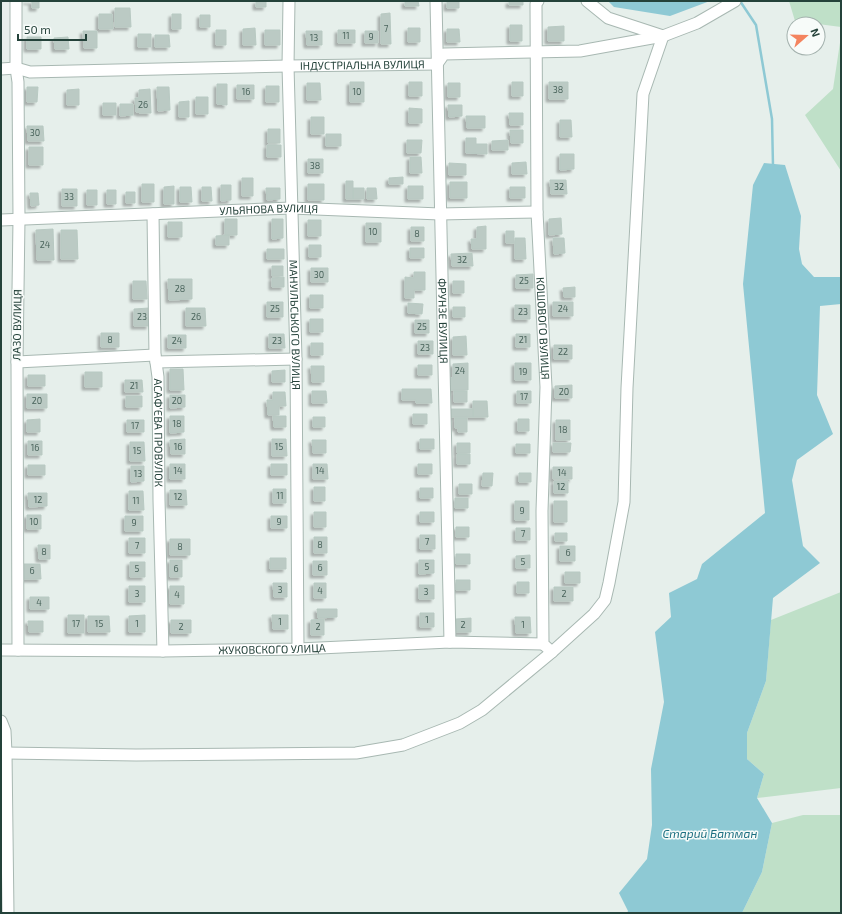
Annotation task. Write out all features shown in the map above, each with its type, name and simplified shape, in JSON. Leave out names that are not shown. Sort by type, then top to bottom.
[{"type":"street","name":"ЛАЗО ВУЛИЦЯ","points":[[16,1],[19,219],[17,362],[18,650]]},
{"type":"street","name":"МАНУІЛЬСЬКОГО ВУЛИЦЯ","points":[[289,1],[288,66],[296,359],[298,649]]},
{"type":"street","name":"ФРУНЗЕ ВУЛИЦЯ","points":[[436,1],[450,642]]},
{"type":"street","name":"КОШОВОГО ВУЛИЦЯ","points":[[538,1],[536,4],[535,53],[537,212],[546,387],[542,511],[543,644]]},
{"type":"street","points":[[6,753],[136,755],[356,753],[403,745],[460,723],[482,710],[552,652],[594,614],[605,600],[610,583],[624,502],[627,388],[643,94],[663,36],[608,18],[587,1]]},
{"type":"street","name":"ІНДУСТРІАЛЬНА ВУЛИЦЯ","points":[[1,69],[16,68],[30,72],[437,64],[444,54],[580,51],[663,36],[697,23],[735,1]]},
{"type":"street","name":"УЛЬЯНОВА ВУЛИЦЯ","points":[[1,220],[291,208],[440,214],[537,212]]},
{"type":"street","name":"АСАФ’ЄВА ПРОВУЛОК","points":[[153,214],[155,359],[158,378],[158,500],[163,651]]},
{"type":"street","points":[[17,362],[155,359],[296,359]]},
{"type":"street","name":"ЖУКОВСКОГО УЛИЦА","points":[[1,650],[163,651],[298,649],[450,642],[543,644]]},
{"type":"street","points":[[543,644],[552,652]]},
{"type":"street","points":[[1,721],[5,731],[6,753],[4,830],[8,913]]},
{"type":"green space","points":[[789,1],[841,1],[841,27],[826,25],[826,16],[794,16]]},
{"type":"green space","points":[[841,36],[841,171],[805,115],[833,89]]},
{"type":"green space","points":[[841,592],[841,788],[757,798],[764,774],[747,759],[747,733],[766,681],[771,620]]},
{"type":"green space","points":[[803,815],[841,815],[841,913],[742,913],[762,872],[772,823]]},
{"type":"water","points":[[608,1],[710,1],[670,16],[614,7]]},
{"type":"water","name":"Старий Батман","points":[[764,163],[785,165],[801,216],[799,249],[802,264],[814,277],[841,277],[841,304],[820,306],[817,395],[833,434],[797,460],[792,480],[803,546],[820,563],[773,598],[766,681],[747,733],[747,759],[764,774],[757,798],[772,823],[762,872],[742,913],[627,913],[628,911],[619,893],[647,859],[652,825],[651,769],[664,702],[655,632],[671,617],[669,593],[697,579],[702,564],[765,513],[743,284],[753,185]]},
{"type":"building","points":[[26,1],[39,1],[39,8],[32,8],[32,2]]},
{"type":"building","points":[[256,1],[266,1],[266,7],[256,7]]},
{"type":"building","points":[[405,1],[418,1],[419,6],[405,6]]},
{"type":"building","points":[[447,1],[459,1],[459,8],[447,8]]},
{"type":"building","points":[[509,1],[523,1],[523,5],[509,5]]},
{"type":"building","points":[[115,8],[130,8],[131,27],[115,27]]},
{"type":"building","points":[[390,13],[391,44],[381,44],[381,14]]},
{"type":"building","points":[[99,14],[112,14],[113,29],[99,29]]},
{"type":"building","points":[[172,14],[181,14],[181,29],[172,29]]},
{"type":"building","points":[[200,15],[210,15],[210,27],[200,27]]},
{"type":"building","points":[[510,25],[522,25],[522,41],[510,41]]},
{"type":"building","points":[[564,26],[564,41],[548,41],[548,27]]},
{"type":"building","points":[[255,28],[256,45],[243,45],[243,29]]},
{"type":"building","points":[[408,28],[420,28],[420,42],[408,42]]},
{"type":"building","points":[[447,29],[459,29],[460,42],[447,42]]},
{"type":"building","points":[[216,30],[226,30],[226,45],[216,45]]},
{"type":"building","points":[[265,30],[280,30],[280,45],[265,45]]},
{"type":"building","points":[[338,30],[355,30],[355,43],[338,43]]},
{"type":"building","points":[[83,31],[97,31],[97,48],[84,48]]},
{"type":"building","points":[[306,31],[322,31],[322,45],[307,45]]},
{"type":"building","points":[[365,31],[378,31],[378,43],[365,43]]},
{"type":"building","points":[[138,34],[151,34],[151,47],[138,47]]},
{"type":"building","points":[[155,35],[169,35],[170,47],[155,47]]},
{"type":"building","points":[[27,37],[41,37],[41,49],[27,49]]},
{"type":"building","points":[[68,37],[69,49],[55,49],[54,38]]},
{"type":"building","points":[[350,82],[364,82],[364,102],[350,102]]},
{"type":"building","points":[[409,82],[422,82],[422,96],[409,96]]},
{"type":"building","points":[[512,82],[523,82],[523,96],[512,96]]},
{"type":"building","points":[[549,82],[568,82],[568,99],[549,99]]},
{"type":"building","points":[[307,83],[320,83],[321,100],[307,100]]},
{"type":"building","points":[[448,83],[460,83],[460,97],[448,97]]},
{"type":"building","points":[[217,84],[227,84],[227,105],[217,104]]},
{"type":"building","points":[[237,85],[254,85],[254,99],[237,99]]},
{"type":"building","points":[[266,86],[279,86],[279,102],[266,102]]},
{"type":"building","points":[[27,87],[38,87],[37,102],[27,102]]},
{"type":"building","points":[[157,87],[169,87],[170,110],[158,111]]},
{"type":"building","points":[[79,89],[79,105],[67,105],[67,90]]},
{"type":"building","points":[[150,89],[151,113],[136,112],[135,98],[139,98],[139,90]]},
{"type":"building","points":[[196,97],[208,97],[208,114],[196,114]]},
{"type":"building","points":[[189,101],[189,117],[179,117],[179,102]]},
{"type":"building","points":[[103,103],[116,103],[116,115],[103,115]]},
{"type":"building","points":[[120,104],[133,104],[133,115],[120,116]]},
{"type":"building","points":[[448,105],[462,105],[462,116],[449,117]]},
{"type":"building","points":[[409,108],[422,109],[422,123],[409,123]]},
{"type":"building","points":[[509,113],[523,113],[523,125],[510,125]]},
{"type":"building","points":[[466,116],[485,116],[485,128],[467,128]]},
{"type":"building","points":[[311,117],[324,117],[324,134],[311,134]]},
{"type":"building","points":[[560,120],[571,120],[572,137],[560,137]]},
{"type":"building","points":[[27,126],[43,126],[44,141],[28,141]]},
{"type":"building","points":[[268,129],[280,129],[280,143],[268,143]]},
{"type":"building","points":[[510,130],[523,130],[523,143],[511,143]]},
{"type":"building","points":[[326,134],[341,134],[341,146],[326,146]]},
{"type":"building","points":[[466,138],[476,138],[476,144],[487,144],[487,154],[466,153]]},
{"type":"building","points":[[407,140],[422,140],[421,153],[407,153]]},
{"type":"building","points":[[508,140],[508,150],[492,150],[492,141]]},
{"type":"building","points":[[267,145],[281,145],[281,157],[267,157]]},
{"type":"building","points":[[29,147],[43,147],[43,165],[29,165]]},
{"type":"building","points":[[560,154],[574,154],[574,169],[560,170]]},
{"type":"building","points":[[410,157],[421,157],[422,173],[410,173]]},
{"type":"building","points":[[308,159],[323,159],[323,173],[308,173]]},
{"type":"building","points":[[526,162],[527,174],[512,174],[512,163]]},
{"type":"building","points":[[449,163],[466,164],[466,175],[449,175]]},
{"type":"building","points":[[403,177],[403,184],[389,184],[389,178]]},
{"type":"building","points":[[242,178],[253,178],[253,196],[242,196]]},
{"type":"building","points":[[550,180],[566,180],[567,194],[551,194]]},
{"type":"building","points":[[346,181],[353,181],[353,199],[346,199]]},
{"type":"building","points":[[450,182],[467,182],[467,198],[450,198]]},
{"type":"building","points":[[142,184],[154,184],[154,202],[142,202]]},
{"type":"building","points":[[308,184],[324,184],[324,200],[308,200]]},
{"type":"building","points":[[221,185],[231,185],[231,200],[221,201]]},
{"type":"building","points":[[174,186],[174,204],[164,204],[164,187]]},
{"type":"building","points":[[408,186],[423,186],[423,199],[408,199]]},
{"type":"building","points":[[180,187],[191,187],[192,202],[180,202]]},
{"type":"building","points":[[202,187],[211,187],[212,201],[202,201]]},
{"type":"building","points":[[510,187],[525,187],[525,198],[510,198]]},
{"type":"building","points":[[266,188],[280,188],[280,199],[267,200]]},
{"type":"building","points":[[353,188],[364,188],[364,199],[353,199]]},
{"type":"building","points":[[367,188],[376,188],[377,199],[367,199]]},
{"type":"building","points":[[62,189],[77,189],[77,206],[62,206]]},
{"type":"building","points":[[87,190],[97,190],[97,205],[87,205]]},
{"type":"building","points":[[107,190],[116,190],[116,204],[107,204]]},
{"type":"building","points":[[126,192],[135,192],[135,203],[126,203]]},
{"type":"building","points":[[30,193],[38,193],[39,205],[31,206]]},
{"type":"building","points":[[561,218],[562,234],[549,235],[549,219]]},
{"type":"building","points":[[225,219],[237,219],[237,235],[225,235]]},
{"type":"building","points":[[272,219],[283,219],[283,238],[272,239]]},
{"type":"building","points":[[308,220],[321,220],[321,236],[308,236]]},
{"type":"building","points":[[168,222],[182,222],[182,237],[168,237]]},
{"type":"building","points":[[366,223],[381,223],[381,242],[366,242]]},
{"type":"building","points":[[486,226],[486,249],[472,249],[471,239],[477,239],[477,227]]},
{"type":"building","points":[[411,227],[424,227],[424,241],[411,241]]},
{"type":"building","points":[[53,229],[54,260],[37,260],[36,230]]},
{"type":"building","points":[[61,230],[77,230],[78,259],[61,259]]},
{"type":"building","points":[[506,231],[514,231],[514,243],[506,243]]},
{"type":"building","points":[[229,235],[229,245],[216,245],[216,236]]},
{"type":"building","points":[[515,238],[525,238],[526,259],[515,259]]},
{"type":"building","points":[[553,238],[564,238],[565,253],[554,254]]},
{"type":"building","points":[[309,245],[321,245],[321,257],[309,257]]},
{"type":"building","points":[[410,248],[424,248],[424,258],[410,258]]},
{"type":"building","points":[[267,249],[284,249],[284,259],[267,259]]},
{"type":"building","points":[[472,253],[473,266],[452,266],[451,254]]},
{"type":"building","points":[[272,266],[283,266],[283,276],[272,276]]},
{"type":"building","points":[[311,268],[328,268],[328,282],[311,282]]},
{"type":"building","points":[[414,272],[425,272],[425,290],[414,290],[414,298],[405,298],[405,277],[414,278]]},
{"type":"building","points":[[533,274],[533,288],[516,288],[516,275]]},
{"type":"building","points":[[284,277],[284,287],[272,287],[272,278]]},
{"type":"building","points":[[168,279],[192,279],[192,299],[169,300]]},
{"type":"building","points":[[133,281],[146,281],[147,299],[133,299]]},
{"type":"building","points":[[453,281],[464,281],[464,293],[453,293]]},
{"type":"building","points":[[575,287],[575,297],[564,297],[563,288]]},
{"type":"building","points":[[310,295],[323,295],[323,308],[310,308]]},
{"type":"building","points":[[267,302],[283,302],[283,317],[267,317]]},
{"type":"building","points":[[553,302],[573,302],[573,316],[553,316]]},
{"type":"building","points":[[408,303],[423,304],[422,314],[408,313]]},
{"type":"building","points":[[515,305],[530,305],[530,319],[515,319]]},
{"type":"building","points":[[453,307],[465,307],[465,317],[453,317]]},
{"type":"building","points":[[149,308],[149,326],[134,326],[134,309]]},
{"type":"building","points":[[186,308],[205,308],[206,326],[186,326]]},
{"type":"building","points":[[310,319],[323,319],[323,332],[310,332]]},
{"type":"building","points":[[415,320],[429,320],[429,333],[415,333]]},
{"type":"building","points":[[101,333],[119,333],[119,347],[101,347]]},
{"type":"building","points":[[269,334],[284,334],[285,348],[269,348]]},
{"type":"building","points":[[516,334],[530,334],[530,347],[516,347]]},
{"type":"building","points":[[168,335],[186,335],[186,348],[168,348]]},
{"type":"building","points":[[466,336],[467,355],[453,355],[453,337]]},
{"type":"building","points":[[418,341],[433,341],[433,354],[418,354]]},
{"type":"building","points":[[311,343],[323,343],[323,355],[311,355]]},
{"type":"building","points":[[554,345],[572,345],[572,359],[554,359]]},
{"type":"building","points":[[468,363],[468,390],[448,390],[448,378],[453,378],[453,364]]},
{"type":"building","points":[[515,363],[531,363],[531,380],[515,380]]},
{"type":"building","points":[[418,365],[432,365],[432,375],[418,375]]},
{"type":"building","points":[[311,366],[324,366],[324,382],[312,382]]},
{"type":"building","points":[[170,369],[183,369],[184,390],[170,390]]},
{"type":"building","points":[[285,370],[285,382],[272,382],[272,371]]},
{"type":"building","points":[[85,372],[102,372],[102,387],[85,387]]},
{"type":"building","points":[[28,375],[45,375],[45,386],[28,386]]},
{"type":"building","points":[[125,380],[142,380],[143,392],[125,392]]},
{"type":"building","points":[[572,385],[572,398],[555,398],[555,386]]},
{"type":"building","points":[[402,389],[431,389],[432,403],[416,403],[416,400],[402,400]]},
{"type":"building","points":[[312,391],[326,391],[327,403],[312,403]]},
{"type":"building","points":[[454,391],[467,391],[467,402],[454,402]]},
{"type":"building","points":[[517,391],[531,391],[531,403],[517,403]]},
{"type":"building","points":[[273,392],[285,392],[286,406],[279,406],[279,415],[268,415],[267,400],[273,400]]},
{"type":"building","points":[[27,394],[47,394],[47,408],[27,408]]},
{"type":"building","points":[[170,395],[185,395],[185,407],[170,408]]},
{"type":"building","points":[[126,396],[142,396],[142,407],[126,407]]},
{"type":"building","points":[[473,401],[487,401],[488,417],[473,417]]},
{"type":"building","points":[[451,409],[473,409],[473,417],[451,417]]},
{"type":"building","points":[[413,414],[427,414],[427,424],[413,424]]},
{"type":"building","points":[[170,416],[184,416],[184,432],[170,433]]},
{"type":"building","points":[[273,416],[286,416],[286,427],[274,427]]},
{"type":"building","points":[[313,417],[325,417],[325,427],[313,427]]},
{"type":"building","points":[[455,418],[467,418],[467,432],[458,432],[458,428],[455,428]]},
{"type":"building","points":[[40,419],[40,432],[27,432],[27,420]]},
{"type":"building","points":[[518,419],[529,419],[529,431],[518,431]]},
{"type":"building","points":[[127,420],[144,420],[144,432],[127,432]]},
{"type":"building","points":[[556,420],[570,420],[570,440],[556,440]]},
{"type":"building","points":[[185,439],[185,454],[171,454],[170,440]]},
{"type":"building","points":[[272,439],[286,439],[287,456],[272,456]]},
{"type":"building","points":[[420,439],[434,439],[434,449],[420,449]]},
{"type":"building","points":[[312,440],[326,440],[326,453],[313,453]]},
{"type":"building","points":[[28,441],[42,441],[42,455],[28,455]]},
{"type":"building","points":[[130,442],[144,442],[145,461],[130,461]]},
{"type":"building","points":[[457,443],[470,443],[470,453],[457,453]]},
{"type":"building","points":[[553,443],[571,443],[570,452],[553,452]]},
{"type":"building","points":[[516,444],[530,444],[530,453],[516,453]]},
{"type":"building","points":[[457,454],[470,454],[470,464],[457,464]]},
{"type":"building","points":[[170,464],[185,464],[185,479],[170,479]]},
{"type":"building","points":[[271,464],[287,464],[287,475],[271,475]]},
{"type":"building","points":[[313,464],[327,464],[328,479],[313,479]]},
{"type":"building","points":[[418,464],[432,464],[432,474],[418,474]]},
{"type":"building","points":[[28,465],[45,465],[45,475],[28,475]]},
{"type":"building","points":[[131,466],[144,466],[144,481],[131,482]]},
{"type":"building","points":[[553,467],[572,467],[572,479],[553,479]]},
{"type":"building","points":[[483,473],[493,473],[492,486],[482,486]]},
{"type":"building","points":[[519,473],[531,473],[531,482],[519,482]]},
{"type":"building","points":[[554,481],[568,481],[568,493],[554,493]]},
{"type":"building","points":[[459,484],[472,484],[472,494],[459,494]]},
{"type":"building","points":[[314,487],[325,487],[325,501],[314,501]]},
{"type":"building","points":[[420,488],[433,488],[433,498],[420,498]]},
{"type":"building","points":[[273,489],[286,489],[286,503],[273,503]]},
{"type":"building","points":[[170,490],[186,490],[187,505],[170,505]]},
{"type":"building","points":[[129,491],[143,491],[144,510],[129,510]]},
{"type":"building","points":[[28,493],[47,493],[47,506],[29,507]]},
{"type":"building","points":[[455,498],[468,498],[468,508],[455,508]]},
{"type":"building","points":[[515,501],[529,501],[529,520],[515,520]]},
{"type":"building","points":[[554,501],[567,501],[567,522],[554,522]]},
{"type":"building","points":[[314,512],[326,512],[326,527],[314,527]]},
{"type":"building","points":[[420,512],[434,512],[434,522],[420,522]]},
{"type":"building","points":[[27,515],[41,515],[41,529],[27,529]]},
{"type":"building","points":[[125,516],[143,516],[143,531],[125,531]]},
{"type":"building","points":[[271,516],[287,516],[287,528],[271,528]]},
{"type":"building","points":[[456,527],[469,527],[469,537],[456,537]]},
{"type":"building","points":[[516,528],[530,528],[530,540],[516,540]]},
{"type":"building","points":[[555,533],[567,533],[567,541],[555,541]]},
{"type":"building","points":[[420,535],[435,535],[435,549],[420,549]]},
{"type":"building","points":[[314,537],[327,537],[327,553],[314,553]]},
{"type":"building","points":[[129,538],[145,538],[145,553],[129,553]]},
{"type":"building","points":[[170,539],[190,539],[190,555],[170,555]]},
{"type":"building","points":[[38,545],[50,545],[50,559],[39,559]]},
{"type":"building","points":[[560,546],[575,546],[575,561],[560,561]]},
{"type":"building","points":[[456,554],[470,554],[470,564],[456,564]]},
{"type":"building","points":[[530,555],[530,568],[516,568],[516,556]]},
{"type":"building","points":[[270,558],[286,558],[286,569],[270,569]]},
{"type":"building","points":[[170,560],[182,560],[182,577],[170,577]]},
{"type":"building","points":[[419,560],[434,560],[434,573],[419,574]]},
{"type":"building","points":[[313,561],[327,561],[327,575],[313,575]]},
{"type":"building","points":[[130,562],[145,562],[145,577],[130,577]]},
{"type":"building","points":[[24,564],[40,564],[41,579],[24,579]]},
{"type":"building","points":[[565,572],[580,572],[580,583],[565,583]]},
{"type":"building","points":[[456,580],[470,580],[470,590],[456,590]]},
{"type":"building","points":[[517,582],[529,582],[529,593],[517,593]]},
{"type":"building","points":[[273,583],[287,583],[287,597],[274,597]]},
{"type":"building","points":[[314,583],[326,583],[326,598],[314,598]]},
{"type":"building","points":[[419,585],[434,585],[434,599],[419,599]]},
{"type":"building","points":[[129,586],[145,586],[145,602],[129,602]]},
{"type":"building","points":[[170,586],[184,586],[184,604],[170,604]]},
{"type":"building","points":[[554,587],[573,587],[573,601],[554,601]]},
{"type":"building","points":[[30,597],[49,597],[49,609],[30,609]]},
{"type":"building","points":[[317,609],[337,609],[337,617],[318,618]]},
{"type":"building","points":[[420,613],[434,613],[434,627],[420,627]]},
{"type":"building","points":[[68,615],[84,615],[84,633],[68,633]]},
{"type":"building","points":[[145,615],[145,632],[129,632],[129,616]]},
{"type":"building","points":[[272,615],[288,615],[288,629],[273,629]]},
{"type":"building","points":[[88,616],[109,616],[110,632],[88,632]]},
{"type":"building","points":[[515,617],[530,617],[531,633],[516,633]]},
{"type":"building","points":[[471,618],[471,632],[456,632],[456,619]]},
{"type":"building","points":[[324,619],[324,635],[311,635],[311,620]]},
{"type":"building","points":[[171,620],[191,620],[191,633],[171,633]]},
{"type":"building","points":[[28,621],[43,621],[43,632],[29,632]]},
{"type":"waterway","points":[[740,1],[756,25],[772,119],[773,166]]}]
